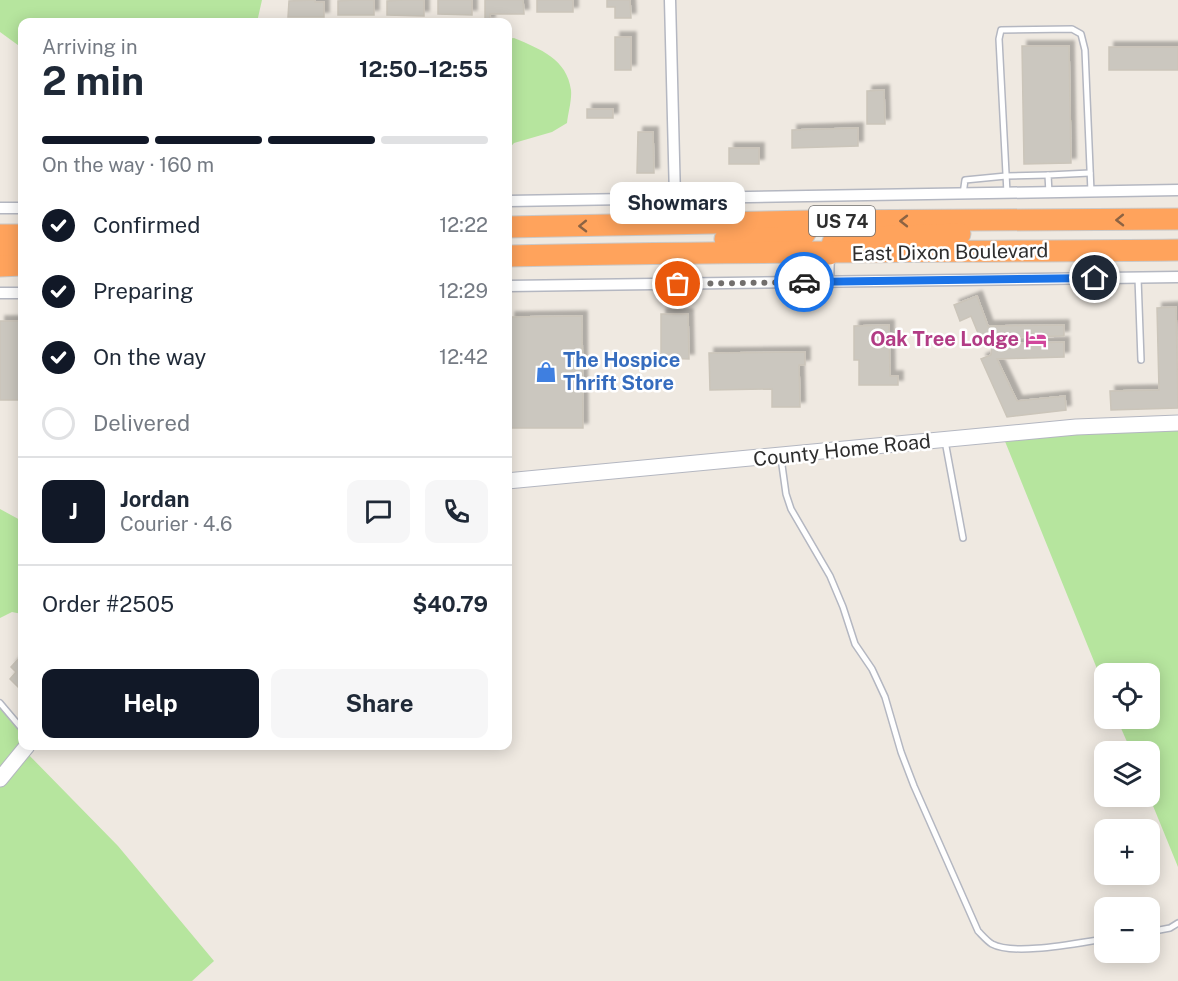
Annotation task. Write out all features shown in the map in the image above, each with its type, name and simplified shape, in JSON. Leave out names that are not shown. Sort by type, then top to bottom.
[{"type":"highway","name":"East Dixon Boulevard","points":[[512,227],[812,209],[1019,221],[1178,219]]},
{"type":"highway","points":[[630,254],[665,243],[689,240],[797,238],[804,235],[812,209]]},
{"type":"highway","points":[[829,254],[833,242],[842,238],[974,233],[1019,221]]},
{"type":"highway","points":[[0,235],[18,235]]},
{"type":"highway","points":[[0,250],[18,250]]},
{"type":"highway","name":"East Dixon Boulevard","points":[[512,256],[1178,250]]},
{"type":"highway","points":[[0,266],[18,265]]},
{"type":"street","points":[[670,0],[675,198]]},
{"type":"street","name":"East Dixon Boulevard","points":[[512,201],[675,198],[812,209],[963,194],[1178,190]]},
{"type":"street","points":[[0,208],[18,208]]},
{"type":"street","points":[[828,282],[829,254]]},
{"type":"street","name":"East Dixon Boulevard","points":[[512,286],[1178,277]]},
{"type":"street","points":[[0,293],[18,292]]},
{"type":"street","name":"County Home Road","points":[[512,481],[1076,427],[1178,423]]},
{"type":"street","points":[[0,779],[24,750]]},
{"type":"lane","points":[[1007,193],[999,39],[1001,30],[1072,29],[1081,34],[1085,50],[1090,192]]},
{"type":"lane","points":[[963,194],[965,180],[1090,173]]},
{"type":"lane","points":[[1048,175],[1049,192]]},
{"type":"lane","points":[[1138,278],[1141,360]]},
{"type":"lane","points":[[945,440],[963,538]]},
{"type":"lane","points":[[781,456],[790,509],[830,576],[855,644],[872,669],[885,697],[914,786],[978,931],[992,944],[1006,948],[1022,949],[1094,940]]},
{"type":"lane","points":[[0,703],[18,724]]},
{"type":"lane","points":[[1160,930],[1170,928],[1178,923]]},
{"type":"green space","points":[[0,0],[262,0],[258,18],[18,18],[18,45],[0,32]]},
{"type":"green space","points":[[512,38],[533,46],[551,56],[558,63],[568,79],[571,98],[567,123],[552,132],[512,145]]},
{"type":"green space","points":[[1178,423],[1178,867],[1153,807],[1160,807],[1160,741],[1127,741],[1121,729],[1160,729],[1160,663],[1095,663],[1002,434]]},
{"type":"green space","points":[[0,509],[18,519],[18,613],[12,612],[0,618]]},
{"type":"green space","points":[[0,703],[18,724],[18,750],[24,750],[118,846],[214,961],[192,981],[0,981]]},
{"type":"building","points":[[315,0],[315,2],[324,2],[324,17],[288,17],[289,1]]},
{"type":"building","points":[[374,0],[374,15],[338,15],[338,1]]},
{"type":"building","points":[[424,0],[424,16],[387,15],[387,1]]},
{"type":"building","points":[[438,0],[472,0],[472,15],[438,14]]},
{"type":"building","points":[[485,0],[523,0],[524,14],[490,14],[490,18],[485,18]]},
{"type":"building","points":[[537,0],[573,0],[573,12],[537,12]]},
{"type":"building","points":[[607,0],[630,0],[631,18],[615,18],[615,7],[607,7]]},
{"type":"building","points":[[615,37],[631,37],[631,70],[615,70]]},
{"type":"building","points":[[1022,46],[1069,46],[1071,163],[1024,164]]},
{"type":"building","points":[[1109,47],[1178,47],[1178,70],[1109,70]]},
{"type":"building","points":[[884,90],[885,124],[867,124],[867,91]]},
{"type":"building","points":[[587,109],[613,109],[613,118],[587,118]]},
{"type":"building","points":[[858,128],[858,146],[792,148],[792,130]]},
{"type":"building","points":[[638,132],[653,132],[654,173],[637,173]]},
{"type":"building","points":[[729,148],[759,148],[759,164],[729,164]]},
{"type":"building","points":[[977,296],[988,326],[1064,325],[1064,336],[980,338],[971,316],[960,321],[954,305]]},
{"type":"building","points":[[1176,307],[1178,408],[1111,410],[1110,391],[1159,390],[1157,308]]},
{"type":"building","points":[[661,314],[688,314],[689,359],[661,358]]},
{"type":"building","name":"The Hospice Thrift Store","points":[[582,316],[583,428],[512,428],[512,317]]},
{"type":"building","points":[[0,321],[18,321],[18,400],[0,400]]},
{"type":"building","points":[[889,325],[890,376],[898,376],[898,385],[859,385],[859,360],[854,360],[854,326]]},
{"type":"building","points":[[1064,342],[1064,357],[997,359],[1017,401],[1065,396],[1066,410],[1007,417],[981,359],[991,355],[992,344]]},
{"type":"building","points":[[805,352],[805,365],[799,365],[800,407],[772,407],[772,389],[710,390],[709,353]]},
{"type":"building","points":[[18,659],[18,687],[10,679],[16,672],[11,667]]},
{"type":"way so far","points":[[678,284],[804,282]]},
{"type":"place","name":"Showmars","points":[[678,284]]},
{"type":"place","name":"Oak Tree Lodge","points":[[1036,339]]},
{"type":"place","name":"The Hospice Thrift Store","points":[[546,372]]},
{"type":"route","points":[[804,282],[1095,278]]}]
